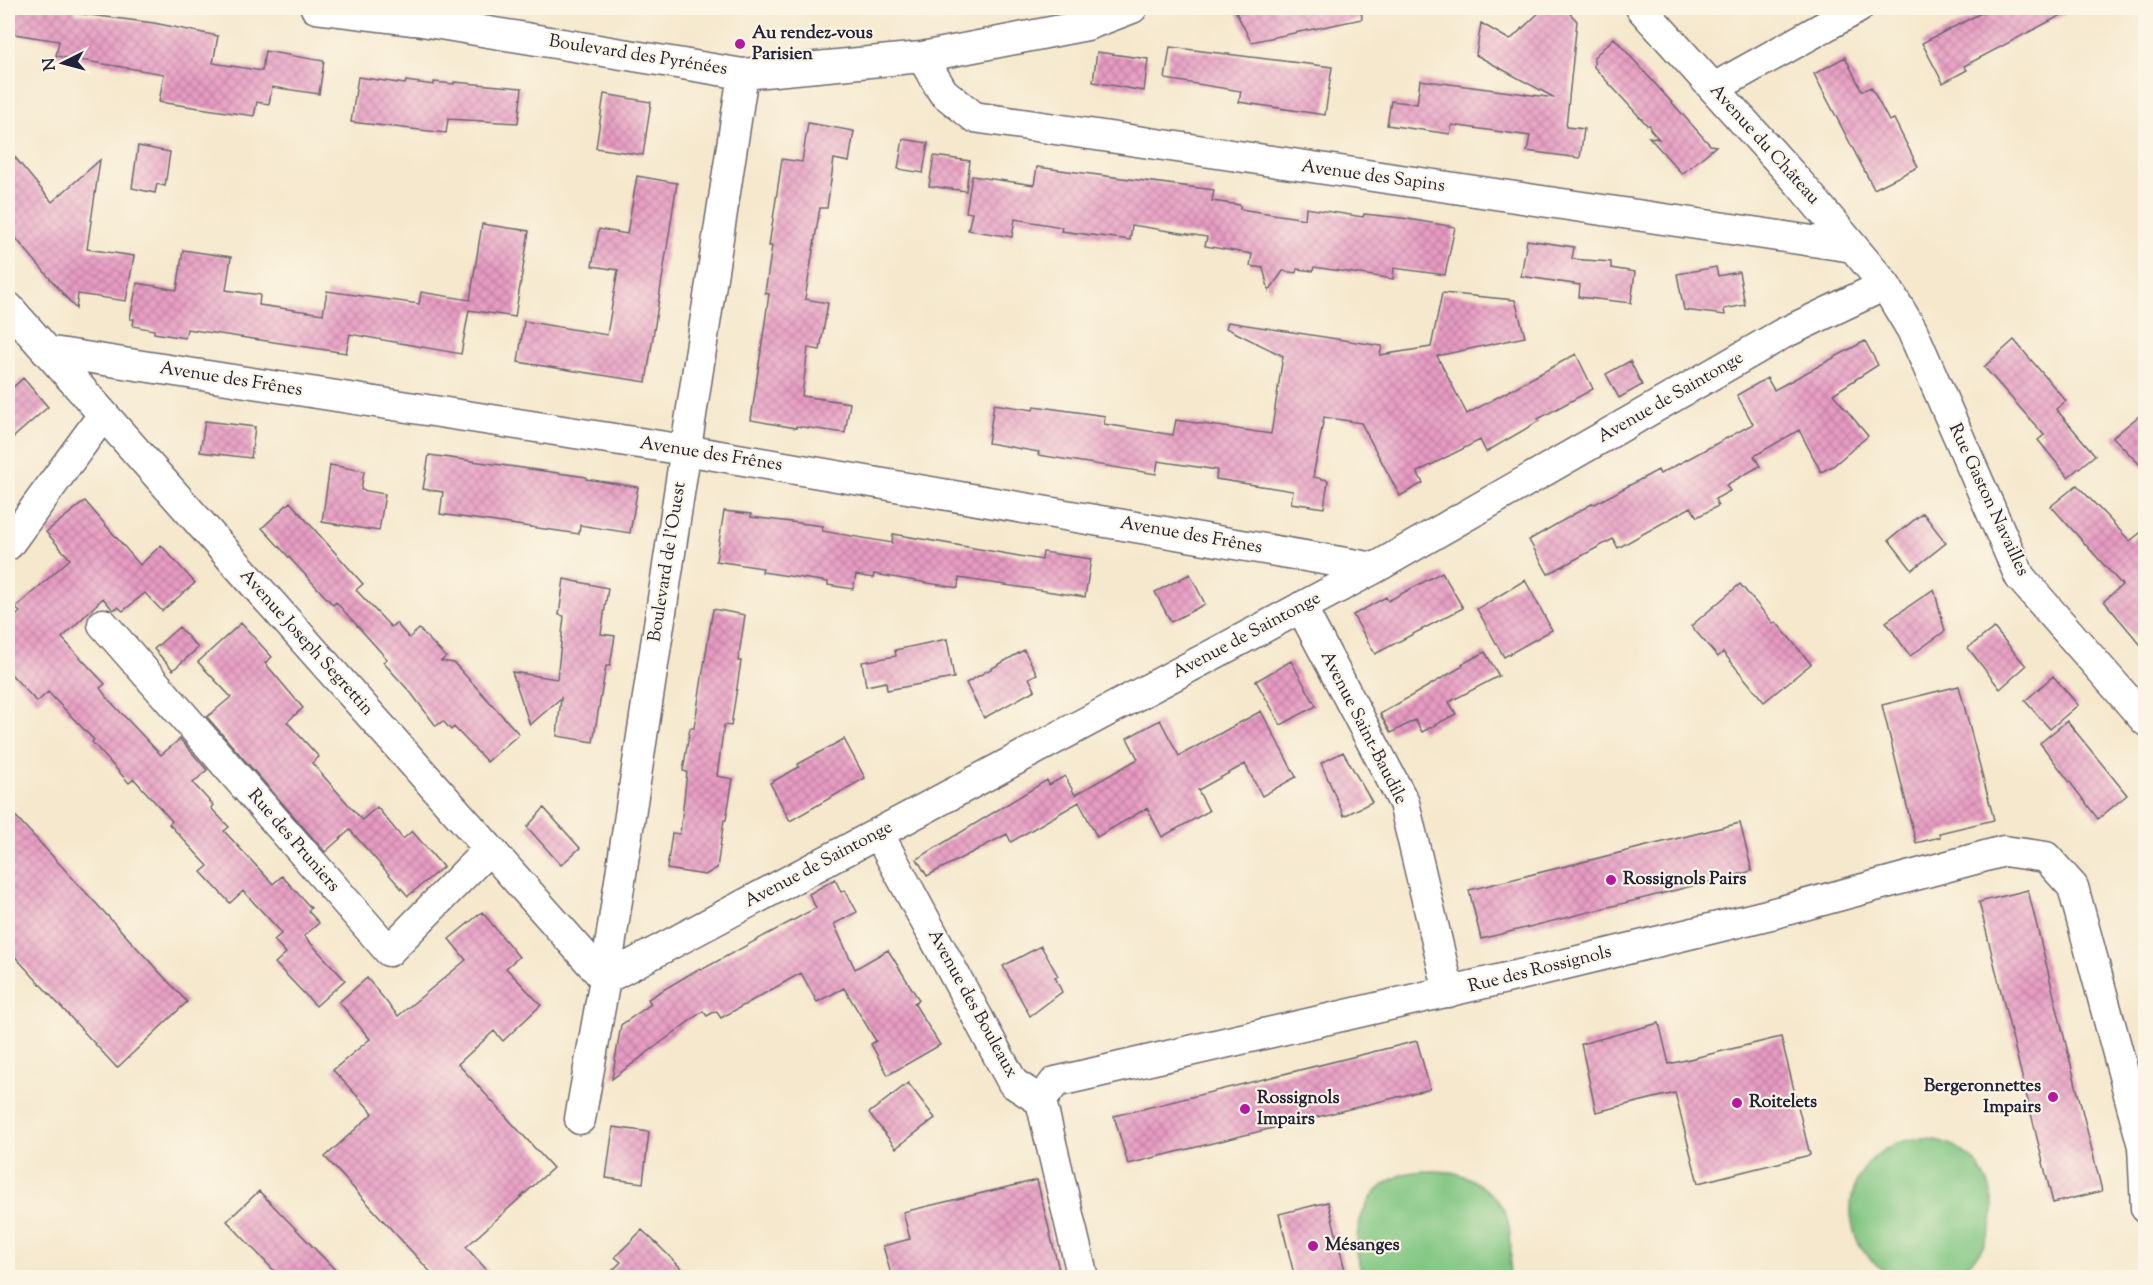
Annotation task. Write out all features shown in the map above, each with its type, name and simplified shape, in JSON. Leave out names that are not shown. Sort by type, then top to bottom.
[{"type":"street","points":[[316,8],[404,14]]},
{"type":"street","name":"Boulevard des Pyrénées","points":[[404,14],[743,74],[922,57],[1087,25],[1132,8]]},
{"type":"street","name":"Avenue du Château","points":[[1641,8],[1800,184],[1885,285]]},
{"type":"street","points":[[1714,88],[1858,8]]},
{"type":"street","name":"Avenue des Sapins","points":[[922,57],[943,93],[974,117],[1854,247]]},
{"type":"street","name":"Boulevard de l'Ouest","points":[[580,1119],[605,979],[743,74]]},
{"type":"street","name":"Avenue de Saintonge","points":[[605,979],[1375,568],[1782,334],[1885,285]]},
{"type":"street","name":"Rue Gaston Navailles","points":[[1885,285],[1912,330],[2020,577],[2145,721]]},
{"type":"street","name":"Avenue Joseph Segrettin","points":[[8,307],[605,979]]},
{"type":"street","name":"Avenue des Frênes","points":[[46,351],[685,450],[1375,568]]},
{"type":"street","points":[[8,545],[103,415]]},
{"type":"street","name":"Avenue Saint-Baudile","points":[[1301,607],[1404,803],[1449,992]]},
{"type":"street","name":"Rue des Pruniers","points":[[103,624],[389,951],[489,849]]},
{"type":"street","name":"Avenue des Bouleaux","points":[[878,834],[1014,1083],[1041,1101]]},
{"type":"street","name":"Rue des Rossignols","points":[[1041,1101],[1055,1082],[1449,992],[1767,915],[2004,851],[2046,857],[2073,887],[2143,1146],[2145,1208]]},
{"type":"street","points":[[1041,1101],[1083,1278]]},
{"type":"green space","points":[[1922,1139],[1949,1144],[1972,1160],[1988,1183],[1993,1210],[1988,1237],[1972,1260],[1949,1276],[1922,1281],[1895,1276],[1872,1260],[1856,1237],[1851,1210],[1856,1183],[1872,1160],[1895,1144]]},
{"type":"green space","points":[[1435,1171],[1465,1176],[1492,1194],[1502,1206],[1510,1236],[1511,1254],[1508,1277],[1363,1277],[1357,1247],[1361,1217],[1367,1204],[1376,1192],[1402,1175]]},
{"type":"building","points":[[8,8],[76,10],[75,13],[154,23],[218,36],[213,63],[262,71],[265,51],[324,61],[319,94],[272,87],[269,104],[257,102],[254,116],[159,102],[164,74],[56,56],[59,41],[8,33]]},
{"type":"building","points":[[1234,8],[1361,8],[1362,19],[1251,42]]},
{"type":"building","points":[[1544,8],[1565,8],[1577,21],[1566,127],[1584,129],[1580,158],[1527,151],[1530,136],[1452,125],[1450,134],[1387,125],[1391,101],[1417,104],[1420,80],[1555,98],[1476,55],[1481,23],[1510,40]]},
{"type":"building","points":[[1991,8],[2075,8],[1964,66],[1967,70],[1943,83],[1922,43]]},
{"type":"building","points":[[1614,38],[1710,145],[1716,146],[1682,174],[1649,137],[1659,139],[1650,129],[1650,125],[1647,125],[1594,67],[1594,57]]},
{"type":"building","points":[[1170,47],[1332,67],[1325,115],[1239,102],[1241,91],[1165,79]]},
{"type":"building","points":[[1097,52],[1148,59],[1144,91],[1093,82]]},
{"type":"building","points":[[1845,57],[1862,91],[1871,87],[1889,121],[1894,119],[1918,167],[1874,189],[1814,74]]},
{"type":"building","points":[[358,77],[405,84],[406,81],[434,85],[434,82],[454,84],[454,82],[522,88],[518,123],[448,119],[446,133],[351,122]]},
{"type":"building","points":[[604,94],[651,102],[643,155],[596,148]]},
{"type":"building","points":[[808,123],[854,131],[849,162],[834,159],[827,208],[820,208],[805,299],[828,303],[820,350],[808,348],[802,396],[850,403],[845,433],[751,420],[769,294],[765,293],[772,246],[769,246],[782,159],[802,162]]},
{"type":"building","points":[[903,139],[928,143],[923,173],[898,169]]},
{"type":"building","points":[[138,146],[170,152],[165,186],[157,184],[155,193],[132,188]]},
{"type":"building","points":[[8,149],[52,202],[100,160],[87,249],[134,256],[126,301],[78,294],[76,309],[8,229]]},
{"type":"building","points":[[934,156],[970,161],[966,191],[929,186]]},
{"type":"building","points":[[1037,167],[1214,190],[1212,201],[1240,205],[1240,209],[1305,219],[1306,208],[1363,217],[1364,214],[1402,218],[1455,227],[1445,275],[1394,268],[1393,279],[1314,267],[1313,271],[1297,269],[1296,273],[1283,271],[1269,291],[1263,268],[1250,266],[1252,254],[1205,246],[1207,237],[1132,225],[1130,240],[1061,231],[1062,227],[1015,219],[1012,237],[968,230],[972,213],[966,212],[972,176],[1034,185]]},
{"type":"building","points":[[637,176],[677,183],[646,382],[518,362],[524,321],[607,335],[618,270],[592,266],[599,229],[627,234]]},
{"type":"building","points":[[482,224],[529,231],[515,317],[469,310],[461,354],[350,334],[346,353],[187,329],[185,338],[154,333],[154,330],[133,326],[134,319],[130,319],[137,283],[177,290],[183,250],[231,257],[226,290],[260,295],[259,305],[323,314],[327,291],[419,304],[421,292],[470,300]]},
{"type":"building","points":[[1527,240],[1574,247],[1572,259],[1611,262],[1611,268],[1635,272],[1631,303],[1579,297],[1580,285],[1521,276]]},
{"type":"building","points":[[1716,267],[1718,276],[1739,272],[1745,305],[1724,309],[1725,315],[1684,310],[1677,274]]},
{"type":"building","points":[[1442,293],[1515,300],[1525,337],[1437,356],[1467,414],[1576,354],[1593,389],[1538,419],[1539,421],[1486,452],[1480,440],[1417,472],[1423,483],[1400,496],[1361,423],[1324,417],[1313,477],[1328,480],[1324,508],[1291,503],[1293,491],[1216,479],[1217,470],[1158,461],[1156,474],[1038,455],[1039,452],[988,443],[994,404],[1033,410],[1034,406],[1105,416],[1104,424],[1173,435],[1176,420],[1271,434],[1283,356],[1226,328],[1228,322],[1382,346],[1380,355],[1431,347]]},
{"type":"building","points":[[2014,340],[2066,401],[2056,409],[2095,455],[2068,477],[2038,440],[2044,435],[1984,367]]},
{"type":"building","points":[[1865,341],[1878,365],[1833,394],[1868,436],[1833,466],[1821,472],[1799,430],[1754,456],[1760,466],[1726,485],[1730,491],[1715,499],[1718,506],[1697,517],[1691,507],[1618,548],[1613,539],[1548,574],[1529,540],[1593,503],[1658,470],[1660,474],[1753,424],[1737,395],[1767,378],[1774,390]]},
{"type":"building","points":[[1630,361],[1642,385],[1619,398],[1606,374]]},
{"type":"building","points":[[23,378],[48,407],[8,442],[8,392]]},
{"type":"building","points":[[2145,411],[2145,470],[2113,437]]},
{"type":"building","points":[[205,421],[255,427],[251,458],[200,452]]},
{"type":"building","points":[[429,455],[586,477],[586,479],[638,487],[630,533],[580,525],[579,534],[440,514],[443,492],[423,489]]},
{"type":"building","points":[[330,465],[364,471],[361,490],[385,494],[379,531],[322,522]]},
{"type":"building","points":[[2077,485],[2130,541],[2145,529],[2145,650],[2104,601],[2122,585],[2051,506]]},
{"type":"building","points":[[85,501],[140,565],[161,545],[195,583],[162,611],[145,593],[123,611],[118,607],[113,610],[103,598],[62,638],[105,684],[100,688],[108,699],[161,755],[180,739],[207,770],[193,783],[213,805],[211,808],[229,827],[224,831],[273,884],[282,876],[311,908],[308,911],[319,923],[304,936],[345,980],[316,1006],[275,963],[286,953],[274,940],[282,933],[243,891],[230,903],[201,872],[208,866],[169,824],[172,821],[134,779],[129,783],[92,742],[94,740],[48,692],[37,702],[8,671],[8,623],[20,612],[15,608],[70,559],[46,532]]},
{"type":"building","points":[[290,502],[363,584],[356,590],[391,627],[396,623],[409,638],[419,629],[446,657],[441,661],[454,663],[519,734],[487,762],[454,727],[451,730],[443,721],[436,726],[383,662],[387,659],[336,602],[333,605],[262,528]]},
{"type":"building","points":[[724,511],[751,514],[751,517],[823,526],[822,531],[892,543],[893,534],[1042,560],[1043,552],[1091,559],[1085,597],[959,578],[958,588],[874,574],[873,578],[856,575],[853,589],[828,585],[828,582],[762,572],[763,568],[716,561]]},
{"type":"building","points":[[1923,513],[1946,543],[1912,570],[1889,540]]},
{"type":"building","points":[[1442,572],[1463,608],[1375,654],[1353,615],[1386,597],[1388,601]]},
{"type":"building","points":[[1190,574],[1205,604],[1171,622],[1155,592]]},
{"type":"building","points":[[564,579],[608,588],[601,634],[615,636],[610,666],[606,666],[593,742],[557,736],[561,698],[530,725],[512,672],[557,679],[564,616],[559,615]]},
{"type":"building","points":[[1525,580],[1552,630],[1504,657],[1477,609]]},
{"type":"building","points":[[1740,584],[1811,664],[1764,702],[1723,652],[1718,657],[1691,626]]},
{"type":"building","points":[[1934,589],[1945,631],[1910,656],[1886,622]]},
{"type":"building","points":[[713,609],[745,615],[731,726],[724,725],[717,776],[733,779],[717,868],[705,875],[667,869],[672,833],[680,834],[687,772],[683,771],[690,728],[694,728]]},
{"type":"building","points":[[241,623],[272,657],[265,663],[303,708],[287,722],[319,757],[312,763],[362,820],[377,807],[403,839],[412,831],[443,867],[408,896],[350,830],[325,852],[207,717],[231,697],[198,662]]},
{"type":"building","points":[[179,627],[198,648],[173,670],[154,649]]},
{"type":"building","points":[[1994,628],[2026,666],[2000,689],[1968,648]]},
{"type":"building","points":[[947,639],[954,678],[887,690],[886,682],[866,686],[862,662],[896,656],[895,650]]},
{"type":"building","points":[[1024,650],[1037,674],[1029,678],[1035,690],[984,718],[966,683]]},
{"type":"building","points":[[1485,652],[1499,676],[1449,702],[1456,714],[1422,732],[1415,720],[1391,733],[1380,714]]},
{"type":"building","points":[[1291,661],[1316,706],[1281,725],[1256,681]]},
{"type":"building","points":[[2053,676],[2078,705],[2050,729],[2025,701]]},
{"type":"building","points":[[1959,686],[1994,820],[1939,833],[1940,837],[1916,843],[1882,705]]},
{"type":"building","points":[[1261,711],[1296,777],[1262,796],[1245,764],[1198,790],[1209,811],[1162,837],[1147,808],[1097,837],[1079,802],[1011,842],[1007,834],[927,876],[917,859],[1047,780],[1049,785],[1065,776],[1075,795],[1138,759],[1127,738],[1160,720],[1179,756]]},
{"type":"building","points":[[2067,721],[2127,795],[2098,819],[2040,743]]},
{"type":"building","points":[[844,739],[865,778],[790,821],[770,783],[799,767],[798,764]]},
{"type":"building","points":[[1343,752],[1372,802],[1344,816],[1321,763]]},
{"type":"building","points":[[8,808],[187,1002],[117,1068],[8,949]]},
{"type":"building","points":[[544,808],[580,848],[561,865],[527,827]]},
{"type":"building","name":"Rossignols Pairs","points":[[1740,823],[1752,871],[1481,939],[1469,890]]},
{"type":"building","points":[[835,879],[841,892],[845,890],[857,912],[834,924],[855,969],[888,950],[919,1000],[914,1003],[940,1045],[888,1075],[871,1044],[876,1041],[844,988],[817,1002],[801,973],[721,1018],[716,1011],[707,1016],[703,1011],[612,1079],[621,1025],[651,1004],[648,999],[700,968],[701,970],[816,908],[809,894]]},
{"type":"building","name":"Bergeronnettes Impairs","points":[[2028,890],[2102,1191],[2053,1203],[1979,902]]},
{"type":"building","points":[[482,912],[519,957],[506,968],[541,1005],[503,1041],[494,1031],[458,1064],[553,1168],[466,1247],[494,1278],[436,1278],[325,1157],[373,1113],[333,1070],[370,1039],[339,1002],[367,978],[398,1016],[466,960],[449,939]]},
{"type":"building","points":[[1041,946],[1058,976],[1055,977],[1062,992],[1030,1016],[1003,966]]},
{"type":"building","name":"Roitelets","points":[[1659,1023],[1669,1064],[1781,1037],[1810,1155],[1698,1183],[1675,1093],[1596,1112],[1581,1044]]},
{"type":"building","name":"Rossignols Impairs","points":[[1417,1041],[1430,1089],[1128,1164],[1114,1116]]},
{"type":"building","points":[[908,1083],[935,1118],[896,1148],[869,1113]]},
{"type":"building","points":[[613,1127],[649,1132],[643,1183],[606,1178]]},
{"type":"building","points":[[1037,1180],[1061,1278],[892,1278],[883,1246],[910,1239],[903,1212]]},
{"type":"building","points":[[259,1191],[343,1278],[281,1278],[227,1221]]},
{"type":"building","name":"Mésanges","points":[[1328,1202],[1347,1278],[1295,1278],[1279,1214]]},
{"type":"building","points":[[642,1230],[691,1278],[605,1278],[621,1262],[615,1257]]},
{"type":"place","name":"Au rendez-vous Parisien","points":[[740,44]]},
{"type":"place","name":"Rossignols Pairs","points":[[1611,880]]},
{"type":"place","name":"Bergeronnettes Impairs","points":[[2053,1097]]},
{"type":"place","name":"Roitelets","points":[[1737,1103]]},
{"type":"place","name":"Rossignols Impairs","points":[[1245,1109]]},
{"type":"place","name":"Mésanges","points":[[1313,1246]]}]
